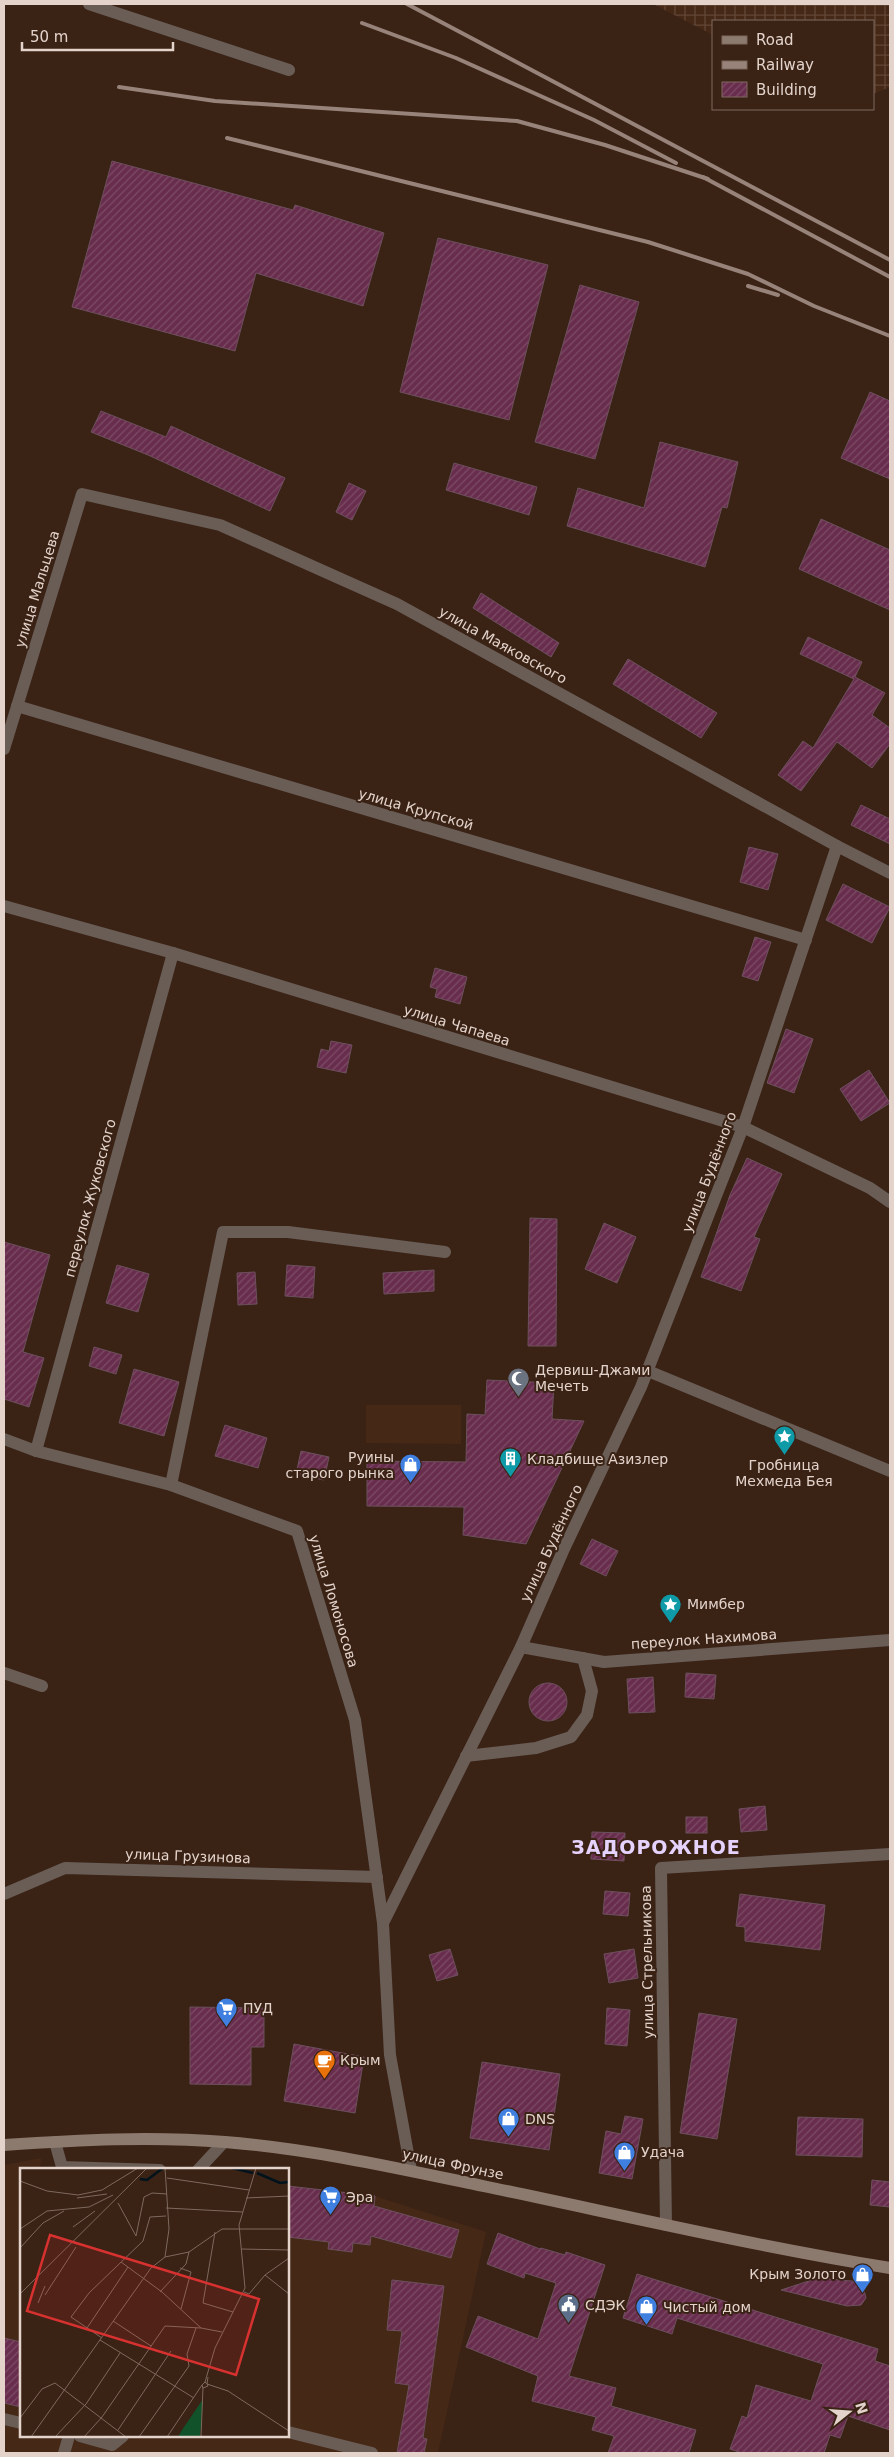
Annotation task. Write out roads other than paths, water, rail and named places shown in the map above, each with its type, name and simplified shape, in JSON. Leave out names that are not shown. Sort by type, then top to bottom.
[{"type":"main road","name":"улица Фрунзе","points":[[4,2145],[120,2138],[224,2142],[311,2152],[411,2170],[796,2252],[890,2268]]},
{"type":"street","points":[[89,4],[289,70]]},
{"type":"street","name":"улица Мальцева","points":[[4,749],[82,494]]},
{"type":"street","name":"улица Маяковского","points":[[82,494],[220,525],[397,604],[838,846],[890,872]]},
{"type":"street","name":"улица Крупской","points":[[17,706],[806,940]]},
{"type":"street","name":"улица Будённого","points":[[411,2170],[390,2055],[383,1924],[521,1647],[648,1371],[743,1127],[838,846]]},
{"type":"street","name":"улица Чапаева","points":[[4,906],[173,954],[743,1127],[870,1188],[890,1202]]},
{"type":"street","name":"переулок Жуковского","points":[[36,1451],[173,954]]},
{"type":"street","points":[[171,1485],[223,1232],[288,1232],[445,1252]]},
{"type":"street","points":[[648,1371],[890,1471]]},
{"type":"street","name":"улица Ломоносова","points":[[4,1439],[36,1451],[171,1485],[297,1531],[355,1720],[383,1924]]},
{"type":"street","name":"переулок Нахимова","points":[[521,1647],[604,1662],[890,1640]]},
{"type":"street","points":[[466,1756],[536,1748],[571,1737],[586,1715],[592,1691],[583,1658]]},
{"type":"street","points":[[4,1674],[42,1686]]},
{"type":"street","name":"улица Стрельникова","points":[[666,2225],[661,1868],[890,1854]]},
{"type":"street","name":"улица Грузинова","points":[[4,1894],[65,1868],[377,1877]]},
{"type":"street","points":[[55,2142],[62,2167],[95,2168]]},
{"type":"street","points":[[200,2168],[224,2142]]},
{"type":"street","points":[[4,2419],[20,2423]]},
{"type":"street","points":[[289,2432],[372,2453]]},
{"type":"street","points":[[64,2453],[69,2437]]},
{"type":"street","points":[[84,2437],[112,2445],[122,2437]]},
{"type":"railway","points":[[407,4],[890,260]]},
{"type":"railway","points":[[362,23],[456,58],[594,120],[676,163]]},
{"type":"railway","points":[[119,87],[215,101],[517,121],[605,145],[708,179]]},
{"type":"railway","points":[[227,138],[648,242],[748,274],[814,306],[890,336]]},
{"type":"railway","points":[[703,177],[890,277]]},
{"type":"railway","points":[[748,286],[778,295]]},
{"type":"place","name":"Дервиш-Джами Мечеть","points":[[519,1397]]},
{"type":"place","name":"Гробница Мехмеда Бея","points":[[784,1456]]},
{"type":"place","name":"Кладбище Азизлер","points":[[511,1478]]},
{"type":"place","name":"Руины старого рынка","points":[[410,1484]]},
{"type":"place","name":"Мимбер","points":[[671,1623]]},
{"type":"place","name":"ПУД","points":[[227,2027]]},
{"type":"place","name":"Крым","points":[[324,2079]]},
{"type":"place","name":"DNS","points":[[509,2138]]},
{"type":"place","name":"Удача","points":[[625,2171]]},
{"type":"place","name":"Эра","points":[[330,2216]]},
{"type":"place","name":"Крым Золото","points":[[862,2293]]},
{"type":"place","name":"СДЭК","points":[[569,2324]]},
{"type":"place","name":"Чистый дом","points":[[647,2326]]},
{"type":"district","name":"ЗАДОРОЖНОЕ","points":[[656,1847]]}]
